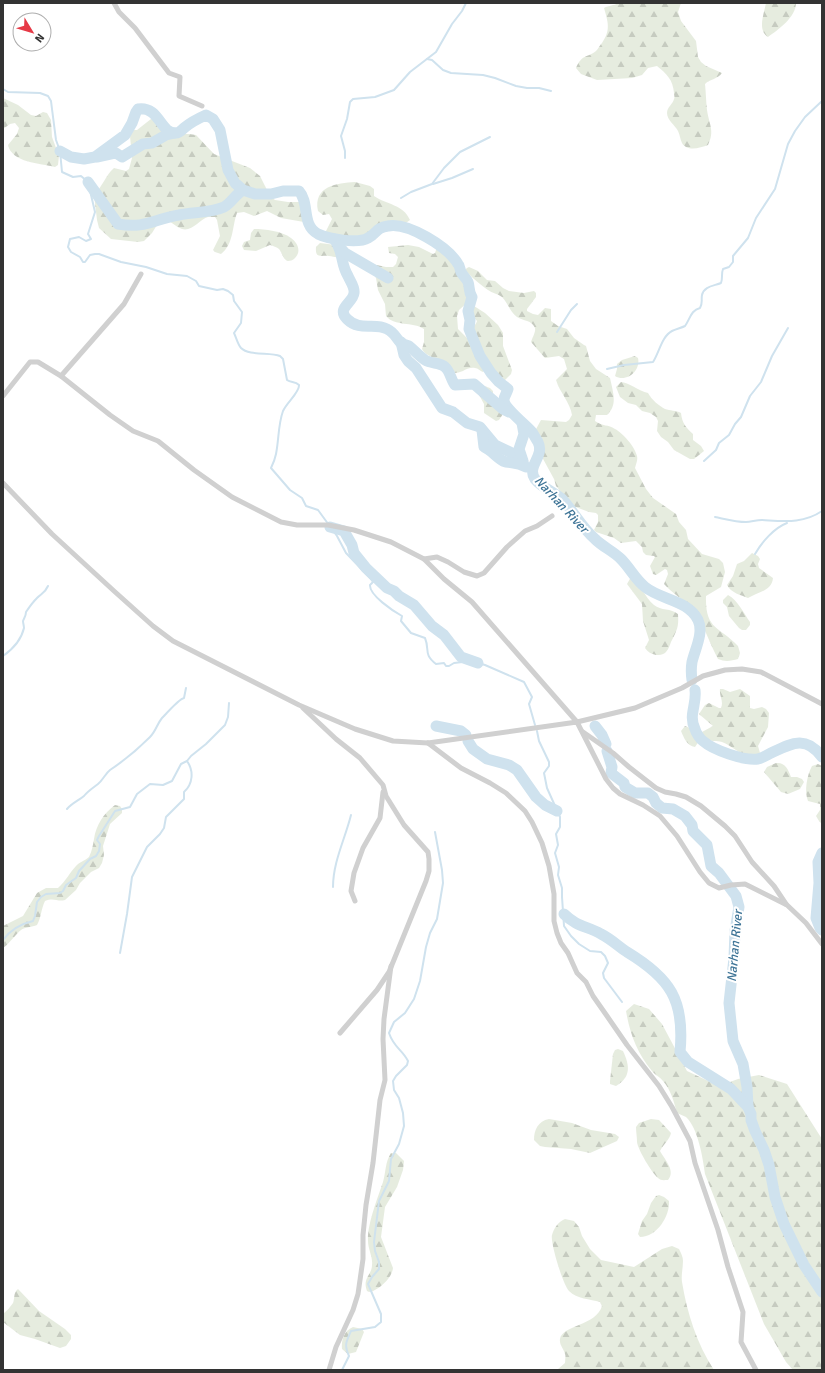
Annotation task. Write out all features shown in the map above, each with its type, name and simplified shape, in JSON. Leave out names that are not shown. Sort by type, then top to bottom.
[{"type":"street","points":[[114,3],[119,12],[135,28],[170,73],[180,77],[179,96],[202,106]]},
{"type":"street","points":[[61,376],[124,304],[142,274]]},
{"type":"street","points":[[3,396],[30,362],[38,362],[61,376],[110,415],[133,431],[158,441],[194,470],[232,497],[281,522],[297,525],[328,525],[354,530],[391,542],[424,559],[444,579],[472,602],[578,722],[606,779],[613,788],[620,794],[643,805],[660,816],[677,836],[700,872],[709,883],[719,888],[745,884],[787,905]]},
{"type":"street","points":[[3,483],[52,534],[153,626],[174,641],[299,705],[355,729],[393,741],[428,743],[578,722],[635,708],[703,676],[725,670],[742,669],[760,672],[822,704]]},
{"type":"street","points":[[424,559],[437,557],[464,572],[477,576],[484,573],[507,547],[525,531],[537,526],[552,516]]},
{"type":"street","points":[[299,705],[336,739],[360,758],[383,785],[386,796],[404,825],[428,852],[429,859],[429,871],[426,882],[388,972],[377,990],[340,1033]]},
{"type":"street","points":[[582,732],[613,753],[656,788],[665,792],[686,797],[701,806],[725,826],[734,836],[752,862],[774,886],[787,905],[806,923],[822,944]]},
{"type":"street","points":[[428,743],[461,768],[506,793],[525,811],[532,822],[542,843],[548,862],[554,894],[554,921],[561,944],[568,953],[577,973],[586,982],[593,996],[626,1045],[659,1086],[690,1141],[695,1162],[743,1312],[741,1342],[756,1370]]},
{"type":"street","points":[[355,901],[351,892],[354,873],[363,848],[380,818],[383,785]]},
{"type":"street","points":[[329,1370],[336,1347],[353,1310],[358,1294],[363,1259],[363,1235],[366,1205],[374,1156],[380,1100],[385,1080],[383,1039],[384,1019],[391,966]]},
{"type":"green space","points":[[618,3],[681,3],[678,12],[681,21],[696,41],[698,57],[706,66],[722,73],[705,84],[707,110],[711,128],[711,136],[708,145],[698,148],[687,148],[682,143],[678,131],[667,116],[668,109],[674,98],[672,84],[667,75],[657,66],[648,68],[642,75],[632,78],[597,80],[581,74],[576,68],[580,60],[596,51],[607,34],[608,26],[604,8]]},
{"type":"green space","points":[[766,3],[796,3],[790,18],[768,37],[762,26]]},
{"type":"green space","points":[[3,98],[18,105],[31,115],[36,116],[43,112],[47,113],[51,120],[52,137],[59,156],[58,165],[55,167],[27,161],[21,159],[11,151],[8,145],[17,134],[19,128],[15,123],[10,124],[3,129]]},
{"type":"green space","points":[[151,119],[163,121],[169,133],[173,137],[178,137],[182,134],[196,135],[214,154],[250,168],[260,176],[270,196],[275,200],[300,202],[309,218],[304,222],[281,218],[267,211],[254,216],[244,212],[237,213],[232,235],[228,245],[221,254],[213,250],[220,236],[215,217],[205,218],[189,229],[182,229],[164,219],[144,241],[138,242],[111,239],[99,228],[94,195],[108,174],[114,168],[126,171],[129,169],[132,158],[130,136],[133,130],[137,130]]},
{"type":"green space","points":[[355,182],[370,186],[374,189],[374,196],[399,208],[410,220],[403,225],[395,223],[382,223],[363,237],[332,237],[326,233],[332,219],[329,214],[323,215],[318,211],[317,203],[319,196],[323,191],[334,185]]},
{"type":"green space","points":[[254,229],[273,231],[287,236],[297,245],[298,253],[294,259],[288,261],[284,258],[279,249],[270,245],[256,251],[244,250],[242,246],[244,242],[250,240],[251,233]]},
{"type":"green space","points":[[320,243],[336,245],[340,252],[339,257],[319,256],[316,253],[316,247]]},
{"type":"green space","points":[[408,245],[419,247],[433,254],[435,253],[437,247],[449,255],[458,266],[466,284],[468,302],[459,310],[457,316],[458,329],[473,344],[485,368],[483,372],[477,368],[469,368],[458,373],[447,371],[422,349],[424,342],[424,329],[414,325],[394,322],[386,316],[385,304],[378,290],[376,278],[370,268],[372,264],[393,267],[396,264],[398,257],[395,254],[389,253],[388,247]]},
{"type":"green space","points":[[469,267],[478,271],[487,280],[495,281],[509,291],[524,293],[534,291],[536,293],[536,297],[527,311],[538,315],[545,308],[551,309],[551,321],[558,326],[567,329],[574,338],[586,346],[590,361],[596,369],[610,378],[614,398],[613,407],[607,415],[596,415],[595,421],[612,427],[625,437],[636,452],[637,459],[635,468],[646,489],[653,498],[676,514],[679,522],[686,530],[688,539],[702,554],[719,559],[723,563],[725,572],[721,587],[706,596],[706,607],[708,615],[714,626],[738,646],[740,653],[738,659],[723,661],[718,659],[703,627],[692,609],[664,584],[668,574],[667,570],[665,569],[656,575],[653,574],[650,566],[655,557],[654,556],[646,555],[643,552],[642,547],[636,541],[621,543],[614,538],[596,532],[594,530],[598,522],[598,515],[596,513],[573,506],[556,486],[554,479],[542,457],[542,448],[535,431],[541,420],[566,422],[572,415],[556,380],[567,369],[564,359],[559,356],[545,358],[531,342],[535,331],[534,325],[517,317],[502,297],[488,290],[473,278],[465,270]]},
{"type":"green space","points":[[474,306],[485,313],[498,325],[503,333],[503,346],[512,370],[511,374],[503,382],[493,375],[488,368],[474,337],[473,330],[477,321],[471,314],[472,307]]},
{"type":"green space","points":[[635,356],[638,358],[638,363],[632,374],[624,378],[615,376],[617,364],[622,360]]},
{"type":"green space","points":[[621,382],[627,383],[648,393],[655,402],[665,409],[681,413],[682,420],[688,430],[693,434],[693,440],[701,446],[704,451],[694,459],[690,459],[674,450],[657,431],[658,421],[656,417],[650,413],[642,411],[636,405],[628,403],[620,397],[616,387]]},
{"type":"green space","points":[[484,386],[493,391],[493,399],[503,414],[499,420],[496,421],[484,413],[484,404],[478,393]]},
{"type":"green space","points":[[752,553],[760,559],[758,564],[759,568],[773,578],[770,586],[764,591],[748,598],[734,592],[727,585],[733,576],[737,564],[744,561]]},
{"type":"green space","points":[[631,577],[638,583],[654,605],[678,614],[678,625],[676,631],[668,650],[662,655],[656,655],[648,652],[645,648],[649,640],[643,621],[642,604],[627,584]]},
{"type":"green space","points":[[728,595],[738,604],[750,622],[750,625],[746,630],[739,628],[729,616],[727,607],[723,603],[723,600]]},
{"type":"green space","points":[[720,689],[730,692],[740,689],[750,696],[750,708],[754,709],[762,707],[769,713],[768,727],[758,746],[760,753],[749,756],[745,755],[722,742],[709,741],[702,736],[702,732],[713,726],[699,714],[705,705],[709,703],[721,708],[722,703]]},
{"type":"green space","points":[[685,726],[692,729],[697,734],[698,740],[695,747],[688,743],[683,736],[681,731]]},
{"type":"green space","points":[[776,763],[784,765],[791,777],[802,779],[804,782],[800,789],[788,794],[781,792],[764,772],[767,767]]},
{"type":"green space","points":[[818,764],[822,766],[822,824],[816,816],[820,810],[820,804],[808,801],[806,793],[807,778],[810,770],[812,766]]},
{"type":"green space","points":[[115,805],[120,806],[122,813],[110,824],[103,846],[104,855],[102,863],[99,868],[91,872],[80,883],[76,890],[65,900],[51,899],[45,901],[37,925],[21,930],[3,948],[3,926],[23,916],[37,893],[46,888],[58,888],[77,865],[89,857],[99,824],[107,812]]},
{"type":"green space","points":[[634,1004],[649,1009],[662,1024],[687,1071],[719,1086],[738,1079],[759,1075],[787,1084],[822,1139],[822,1370],[793,1370],[786,1362],[764,1324],[705,1174],[701,1152],[694,1128],[686,1117],[677,1113],[668,1088],[647,1064],[635,1043],[626,1011]]},
{"type":"green space","points":[[618,1049],[623,1051],[628,1066],[628,1071],[621,1083],[616,1086],[610,1084],[610,1081],[613,1054],[615,1050]]},
{"type":"green space","points":[[549,1119],[572,1123],[591,1130],[615,1134],[619,1137],[617,1141],[590,1153],[571,1149],[540,1146],[534,1140],[537,1126]]},
{"type":"green space","points":[[651,1119],[659,1120],[671,1133],[660,1151],[670,1169],[671,1173],[668,1180],[660,1180],[655,1175],[638,1146],[636,1127],[639,1123]]},
{"type":"green space","points":[[391,1153],[396,1153],[404,1161],[403,1170],[397,1187],[385,1207],[381,1237],[393,1268],[390,1276],[384,1283],[374,1291],[370,1292],[367,1291],[366,1287],[366,1280],[372,1268],[372,1259],[368,1244],[369,1227]]},
{"type":"green space","points":[[659,1195],[669,1201],[669,1207],[665,1219],[657,1230],[646,1236],[640,1237],[638,1234],[642,1221],[647,1214],[651,1203],[656,1196]]},
{"type":"green space","points":[[565,1219],[574,1221],[579,1227],[582,1236],[590,1249],[601,1260],[634,1267],[662,1249],[672,1246],[679,1249],[683,1260],[682,1282],[690,1317],[698,1339],[714,1370],[554,1370],[558,1369],[565,1363],[565,1355],[560,1341],[562,1334],[593,1318],[599,1313],[602,1306],[600,1302],[572,1294],[566,1287],[560,1272],[552,1239],[554,1230],[560,1222]]},
{"type":"green space","points":[[18,1289],[39,1311],[71,1335],[71,1339],[66,1346],[60,1348],[20,1335],[3,1322],[3,1314],[13,1303],[16,1291]]},
{"type":"green space","points":[[353,1327],[362,1329],[364,1332],[356,1352],[348,1354],[342,1349],[342,1342],[345,1333]]},
{"type":"waterway","points":[[345,158],[345,151],[341,136],[347,119],[350,102],[353,99],[375,97],[394,90],[410,72],[436,52],[466,3]]},
{"type":"waterway","points":[[427,59],[432,60],[443,70],[451,73],[483,75],[516,86],[539,88],[551,91]]},
{"type":"waterway","points":[[3,89],[8,92],[40,93],[48,96],[51,101],[56,140],[60,151],[62,172],[73,177],[81,176],[88,182],[95,212],[88,234],[91,239],[86,241],[79,237],[70,239],[68,247],[71,252],[80,257],[83,262],[85,262],[90,255],[99,254],[121,262],[146,267],[167,274],[187,276],[196,281],[199,286],[217,290],[223,289],[233,295],[234,301],[242,312],[241,323],[234,333],[240,347],[249,352],[280,356],[283,359],[287,380],[299,385],[299,388],[283,411],[276,454],[271,468],[290,490],[302,498],[306,506],[318,510],[337,536],[346,553],[371,579],[373,582],[370,585],[371,589],[377,598],[402,616],[401,621],[411,633],[425,638],[428,655],[432,661],[436,664],[444,663],[446,666],[454,663],[471,661],[485,665],[524,682],[532,697],[529,704],[535,725]]},
{"type":"waterway","points":[[607,369],[624,365],[653,362],[663,341],[669,333],[685,326],[693,313],[700,308],[703,292],[710,287],[721,283],[723,269],[729,267],[733,262],[733,256],[748,238],[756,218],[775,189],[788,144],[795,131],[805,117],[822,101]]},
{"type":"waterway","name":"Narhan River","points":[[60,151],[71,157],[84,159],[95,157],[125,135],[138,109],[145,109],[151,112],[166,129],[176,133],[206,115],[213,119],[220,130],[228,170],[235,183],[243,190],[255,194],[299,191],[304,202],[309,225],[318,234],[336,239],[357,241],[368,238],[381,228],[396,226],[406,228],[427,237],[446,250],[459,265],[461,272],[468,282],[472,297],[468,311],[470,320],[469,329],[480,356],[491,373],[508,389],[504,397],[505,403],[532,432],[540,447],[533,470],[535,479],[541,485],[562,499],[590,535],[621,559],[638,581],[645,587],[659,595],[681,604],[694,613],[700,625],[700,636],[692,662],[692,680]]},
{"type":"waterway","points":[[98,157],[116,153],[122,157],[143,144],[152,143],[166,135],[175,133]]},
{"type":"waterway","points":[[401,198],[411,192],[432,184],[444,168],[460,152],[490,137]]},
{"type":"waterway","points":[[433,184],[473,169]]},
{"type":"waterway","points":[[88,182],[118,224],[127,225],[149,223],[184,214],[219,209],[224,207],[243,190]]},
{"type":"waterway","points":[[334,239],[339,248],[344,267],[354,289],[353,297],[343,312],[347,319],[357,325],[377,326],[389,330],[400,342],[409,346],[425,360],[441,364],[445,367],[455,385],[474,384],[503,409],[509,412]]},
{"type":"waterway","points":[[339,246],[345,253],[388,278]]},
{"type":"waterway","points":[[557,332],[571,310],[577,304]]},
{"type":"waterway","points":[[704,461],[716,450],[719,443],[729,435],[741,417],[750,396],[761,382],[772,356],[788,328]]},
{"type":"waterway","points":[[401,342],[404,355],[416,368],[442,408],[453,412],[467,423],[480,427],[495,445],[516,455],[523,462]]},
{"type":"waterway","points":[[522,423],[524,434],[519,449],[523,461]]},
{"type":"waterway","points":[[482,430],[484,447],[503,461],[526,467]]},
{"type":"waterway","points":[[715,517],[742,522],[762,520],[793,521],[808,518],[822,511]]},
{"type":"waterway","points":[[755,554],[769,536],[782,525],[787,523]]},
{"type":"waterway","points":[[330,527],[344,531],[352,545],[354,553],[366,568],[387,588],[414,605],[432,626],[444,635],[461,657],[478,663]]},
{"type":"waterway","points":[[3,656],[19,641],[23,633],[23,621],[26,612],[36,599],[45,592],[48,586]]},
{"type":"waterway","points":[[67,809],[98,784],[110,770],[150,737],[162,718],[184,698],[186,688]]},
{"type":"waterway","name":"Narhan River","points":[[695,690],[695,700],[692,714],[693,724],[701,739],[714,748],[737,757],[758,759],[786,746],[804,743],[816,750],[822,757]]},
{"type":"waterway","points":[[120,953],[132,877],[147,847],[164,828],[166,817],[184,799],[184,792],[187,789],[192,777],[191,769],[187,761],[225,725],[228,717],[229,703]]},
{"type":"waterway","name":"Narhan River","points":[[436,726],[461,731],[466,735]]},
{"type":"waterway","name":"Narhan River","points":[[595,726],[602,735],[606,744]]},
{"type":"waterway","name":"Narhan River","points":[[537,731],[539,741],[549,762],[549,766],[544,773],[547,788],[560,817],[560,827],[556,834],[558,845],[555,853],[559,867],[558,875],[562,888],[564,926],[579,944],[590,951],[601,952],[605,956],[608,963],[603,973],[604,978],[622,1002]]},
{"type":"waterway","name":"Narhan River","points":[[468,741],[473,749],[487,759],[509,765],[517,770],[536,797],[545,805],[557,811]]},
{"type":"waterway","name":"Narhan River","points":[[607,751],[612,767],[611,773],[624,783],[625,787],[635,793],[648,793],[662,808],[673,809],[685,816],[692,825],[693,831],[707,845],[711,866],[719,873],[736,896],[739,907],[735,931],[734,958],[729,1003],[733,1041],[743,1064],[747,1087],[748,1107]]},
{"type":"waterway","points":[[3,940],[16,928],[33,921],[37,902],[41,897],[46,894],[60,893],[63,891],[66,885],[76,878],[79,871],[90,859],[96,856],[99,851],[100,844],[97,840],[115,811],[130,807],[137,794],[150,784],[163,785],[172,781],[181,764],[187,761]]},
{"type":"waterway","points":[[333,887],[337,860],[351,815]]},
{"type":"waterway","points":[[342,1370],[349,1356],[346,1349],[346,1344],[351,1331],[375,1327],[381,1322],[381,1314],[368,1284],[379,1269],[379,1262],[375,1251],[374,1242],[379,1201],[389,1181],[391,1159],[399,1144],[404,1126],[403,1113],[399,1098],[394,1090],[393,1081],[407,1065],[408,1061],[393,1042],[389,1033],[394,1022],[405,1013],[414,999],[420,981],[430,933],[437,919],[443,883],[435,832]]},
{"type":"waterway","name":"Narhan River","points":[[822,853],[818,862],[819,883],[816,918],[822,930]]},
{"type":"waterway","name":"Narhan River","points":[[564,914],[578,924],[605,936],[642,962],[654,971],[672,992],[677,1004],[680,1018],[680,1052],[688,1062],[731,1089],[748,1107],[751,1114],[751,1120],[769,1165],[775,1197],[784,1224],[804,1265],[822,1292]]}]
